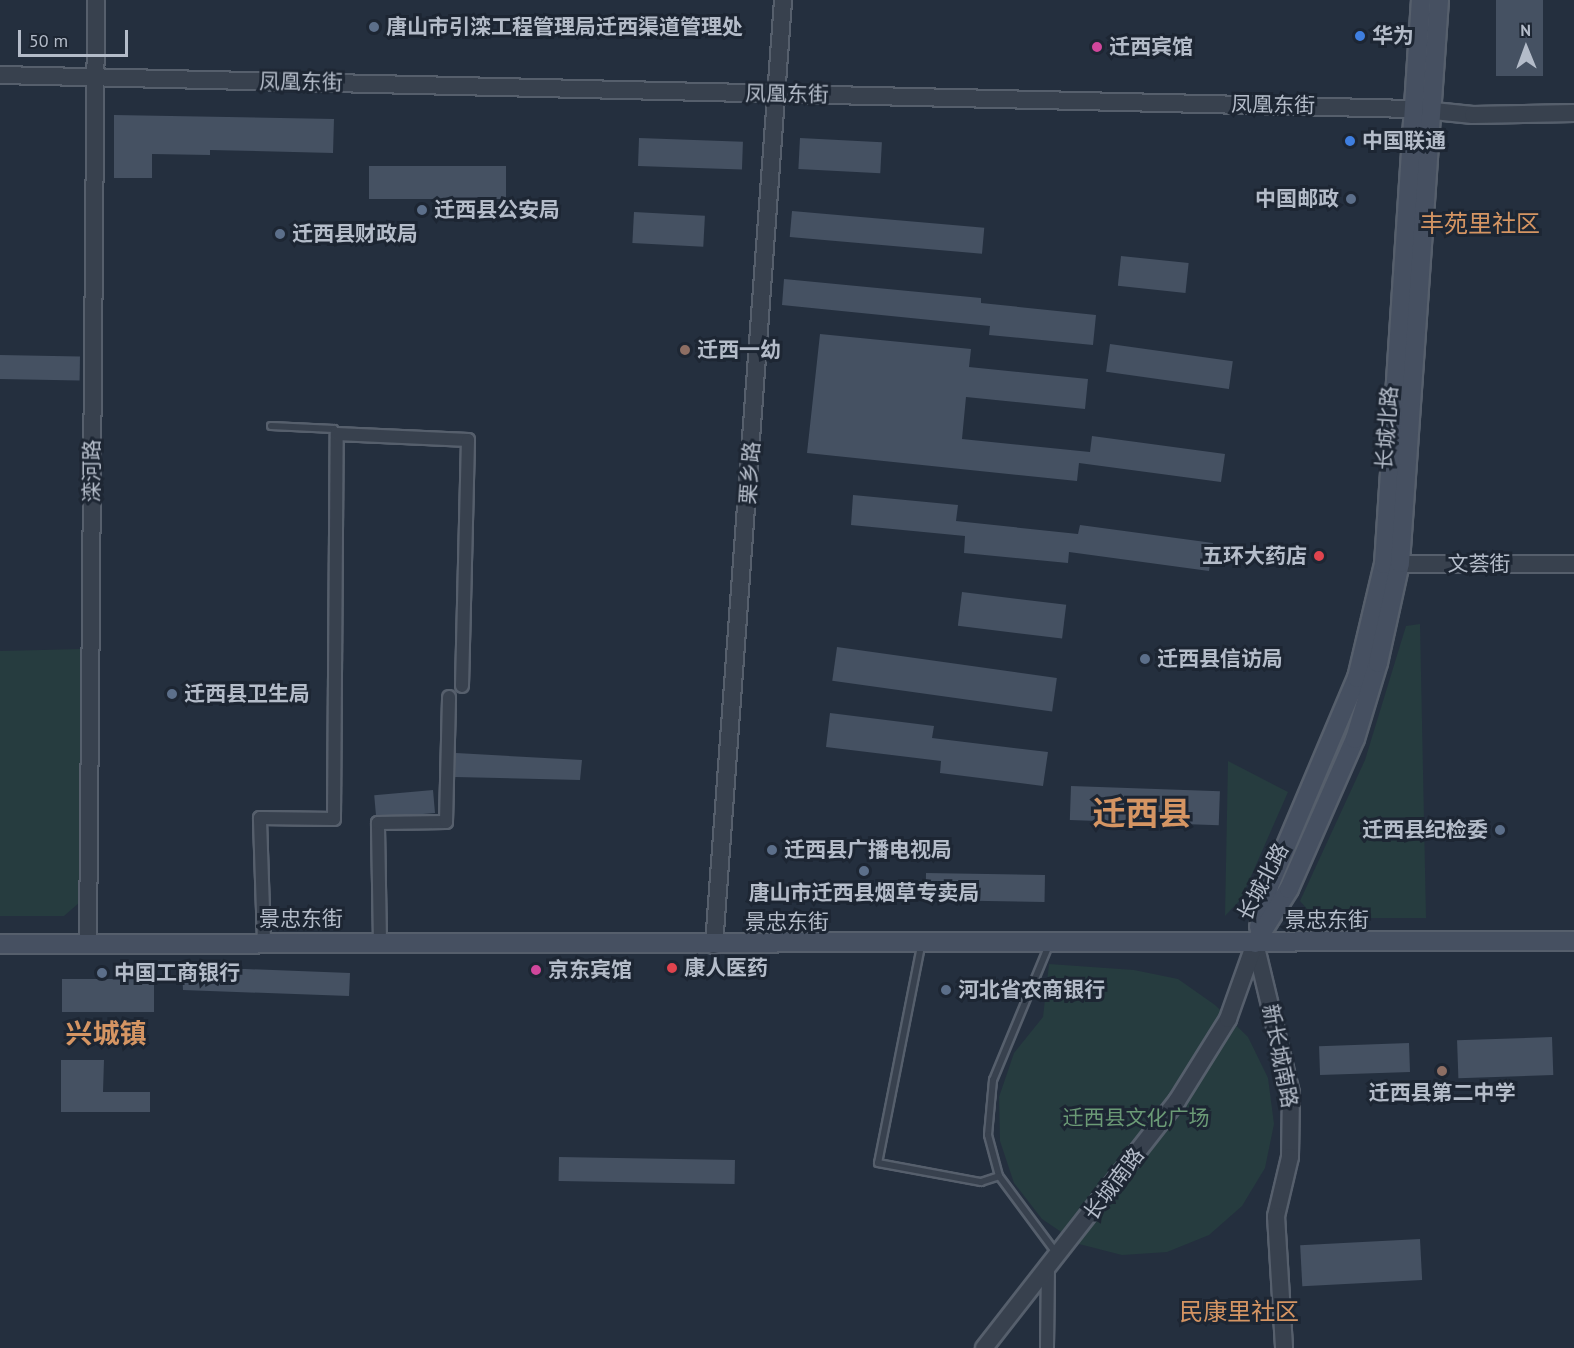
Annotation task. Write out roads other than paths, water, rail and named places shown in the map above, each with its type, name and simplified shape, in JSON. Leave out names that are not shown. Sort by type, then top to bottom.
[{"type":"main road","name":"长城北路","points":[[1421,0],[1423,109]]},
{"type":"main road","name":"长城北路","points":[[1256,943],[1289,889],[1355,739],[1378,663],[1392,564],[1423,109],[1439,0]]},
{"type":"main road","name":"景忠东街","points":[[0,944],[264,941],[714,945],[1574,942]]},
{"type":"street","name":"滦河路","points":[[88,943],[96,0]]},
{"type":"street","name":"栗乡路","points":[[714,945],[779,93],[783,0]]},
{"type":"street","name":"凤凰东街","points":[[0,75],[1423,109],[1473,115],[1574,113]]},
{"type":"street","points":[[264,941],[260,818],[334,819],[337,434],[468,440],[462,686]]},
{"type":"street","name":"文荟街","points":[[1392,564],[1574,564]]},
{"type":"street","points":[[380,942],[378,823],[446,822],[449,697]]},
{"type":"street","name":"长城南路","points":[[984,1348],[1059,1257],[1177,1101],[1228,1019],[1256,943]]},
{"type":"street","name":"新长城南路","points":[[1256,943],[1291,1093],[1290,1157],[1276,1216],[1284,1348]]},
{"type":"street","points":[[1047,1348],[1048,1271]]},
{"type":"lane","points":[[271,426],[334,429],[337,434]]},
{"type":"lane","points":[[921,945],[878,1163],[981,1182],[999,1176]]},
{"type":"lane","points":[[1049,945],[993,1080],[988,1135],[999,1176],[1059,1257]]},
{"type":"place","name":"唐山市引滦工程管理局迁西渠道管理处","points":[[374,27]]},
{"type":"place","name":"华为","points":[[1360,36]]},
{"type":"place","name":"迁西宾馆","points":[[1097,47]]},
{"type":"place","name":"中国联通","points":[[1350,141]]},
{"type":"place","name":"中国邮政","points":[[1351,199]]},
{"type":"place","name":"迁西县公安局","points":[[422,210]]},
{"type":"place","name":"迁西县财政局","points":[[280,234]]},
{"type":"place","name":"迁西一幼","points":[[685,350]]},
{"type":"place","name":"五环大药店","points":[[1319,556]]},
{"type":"place","name":"迁西县信访局","points":[[1145,659]]},
{"type":"place","name":"迁西县卫生局","points":[[172,694]]},
{"type":"place","name":"迁西县纪检委","points":[[1500,830]]},
{"type":"place","name":"迁西县广播电视局","points":[[772,850]]},
{"type":"place","name":"唐山市迁西县烟草专卖局","points":[[864,871]]},
{"type":"place","name":"康人医药","points":[[672,968]]},
{"type":"place","name":"京东宾馆","points":[[536,970]]},
{"type":"place","name":"中国工商银行","points":[[102,973]]},
{"type":"place","name":"河北省农商银行","points":[[946,990]]},
{"type":"place","name":"迁西县第二中学","points":[[1442,1071]]},
{"type":"district","name":"丰苑里社区","points":[[1480,224]]},
{"type":"district","name":"迁西县","points":[[1142,813]]},
{"type":"district","name":"兴城镇","points":[[106,1034]]},
{"type":"district","name":"民康里社区","points":[[1239,1312]]},
{"type":"park label","name":"迁西县文化广场","points":[[1136,1118]]}]
